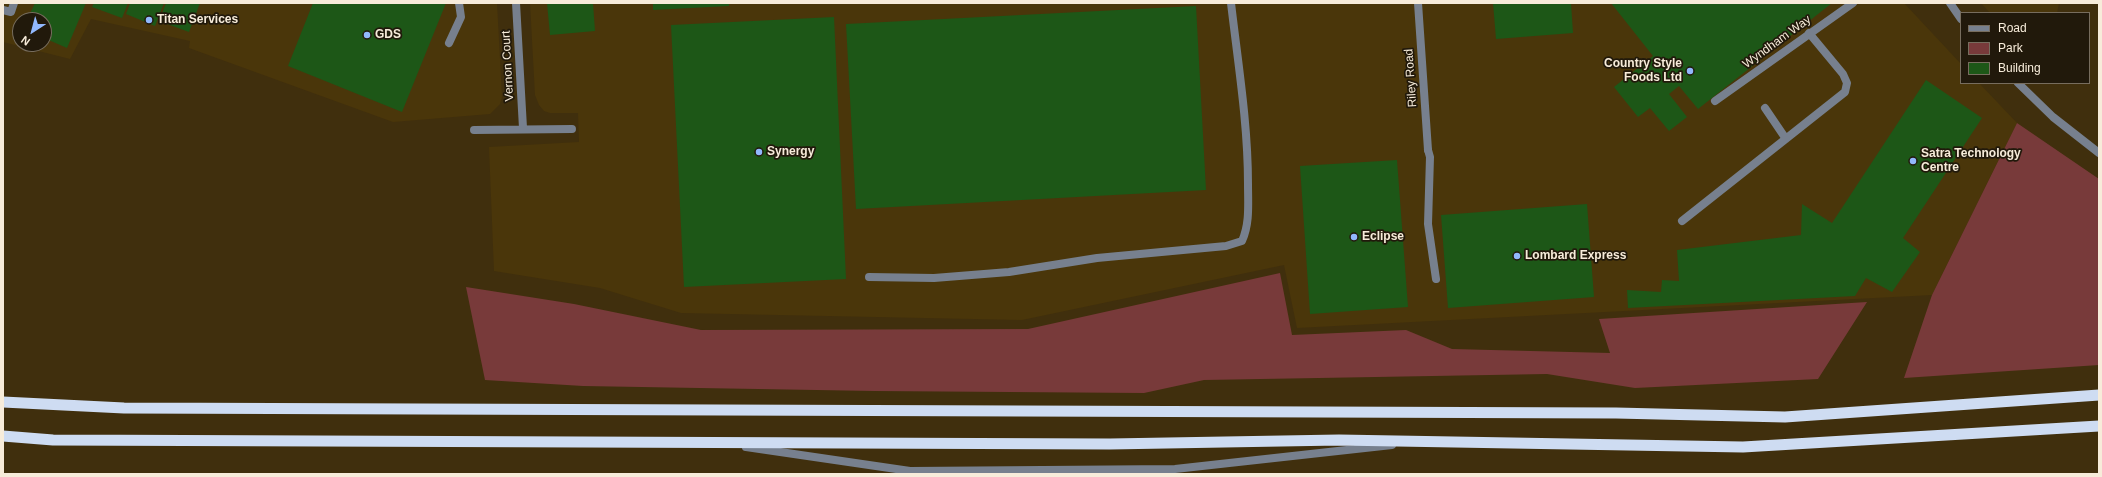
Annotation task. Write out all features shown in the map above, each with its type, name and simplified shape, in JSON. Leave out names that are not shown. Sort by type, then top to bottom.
[{"type":"highway","points":[[3,402],[124,408],[1616,413],[1784,417],[2099,395]]},
{"type":"highway","points":[[3,436],[61,440],[1110,444],[1339,440],[1743,447],[2099,426]]},
{"type":"street","points":[[3,10],[11,12],[14,3]]},
{"type":"street","points":[[449,43],[461,17],[460,3]]},
{"type":"street","name":"Vernon Court","points":[[516,3],[523,128]]},
{"type":"street","points":[[869,276],[934,278],[1009,272],[1097,258],[1226,246],[1242,241],[1247,230],[1248,149],[1231,3]]},
{"type":"street","name":"Riley Road","points":[[1418,3],[1428,150],[1430,157],[1428,224],[1436,279]]},
{"type":"street","name":"Wyndham Way","points":[[1715,101],[1853,3]]},
{"type":"street","points":[[1950,3],[1960,18]]},
{"type":"street","points":[[1682,221],[1845,92],[1847,83],[1843,74],[1809,33]]},
{"type":"street","points":[[2019,84],[2053,117],[2099,153]]},
{"type":"street","points":[[1765,108],[1786,139]]},
{"type":"street","points":[[474,130],[572,128]]},
{"type":"street","points":[[717,442],[910,471],[1175,469],[1424,442]]},
{"type":"shaded area","points":[[3,3],[497,3],[502,97],[500,104],[490,114],[393,122],[189,48],[190,41],[91,19],[70,59],[42,52],[52,52],[52,12],[12,12],[12,44],[3,42]]},
{"type":"shaded area","points":[[530,3],[1904,3],[1960,63],[1960,84],[1980,84],[2017,123],[1932,295],[1297,328],[1284,265],[1022,320],[681,313],[600,288],[494,271],[489,147],[579,142],[578,113],[550,113],[544,111],[539,105],[535,95]]},
{"type":"shaded area","points":[[1981,3],[2059,3],[2057,12],[1989,12]]},
{"type":"green space","points":[[2017,123],[2099,179],[2099,365],[1904,378],[1932,295]]},
{"type":"green space","points":[[1280,273],[1292,335],[1406,330],[1452,349],[1610,353],[1599,319],[1867,302],[1818,379],[1635,388],[1547,374],[1204,380],[1144,393],[874,391],[583,386],[485,380],[466,287],[574,304],[701,330],[1028,329]]},
{"type":"building","points":[[35,3],[86,3],[67,48],[52,41],[52,12],[31,12]]},
{"type":"building","points":[[94,3],[128,3],[122,18],[92,7]]},
{"type":"building","name":"Titan Services","points":[[130,3],[164,3],[155,26],[126,14]]},
{"type":"building","points":[[166,3],[200,3],[189,32],[159,21]]},
{"type":"building","name":"GDS","points":[[313,3],[446,3],[402,112],[288,66]]},
{"type":"building","points":[[547,3],[593,3],[595,31],[550,35]]},
{"type":"building","points":[[653,3],[729,3],[729,6],[653,10]]},
{"type":"building","points":[[1493,3],[1571,3],[1573,33],[1496,39]]},
{"type":"building","name":"Country Style Foods Ltd","points":[[1611,3],[1832,3],[1698,109],[1679,86],[1669,94],[1687,117],[1669,131],[1650,108],[1638,117],[1614,87],[1653,56]]},
{"type":"building","points":[[1196,6],[1206,190],[856,209],[846,24]]},
{"type":"building","name":"Synergy","points":[[834,17],[846,279],[684,287],[671,25]]},
{"type":"building","name":"Satra Technology Centre","points":[[1926,80],[1982,118],[1903,238],[1920,252],[1892,292],[1866,278],[1855,296],[1628,308],[1627,290],[1661,292],[1662,280],[1679,281],[1677,250],[1801,235],[1802,204],[1832,223]]},
{"type":"building","name":"Eclipse","points":[[1397,160],[1408,307],[1310,314],[1300,166]]},
{"type":"building","name":"Lombard Express","points":[[1587,204],[1594,297],[1448,308],[1441,215]]},
{"type":"place","name":"Titan Services","points":[[149,20]]},
{"type":"place","name":"GDS","points":[[367,35]]},
{"type":"place","name":"Country Style Foods Ltd","points":[[1690,71]]},
{"type":"place","name":"Synergy","points":[[759,152]]},
{"type":"place","name":"Satra Technology Centre","points":[[1913,161]]},
{"type":"place","name":"Eclipse","points":[[1354,237]]},
{"type":"place","name":"Lombard Express","points":[[1517,256]]}]
